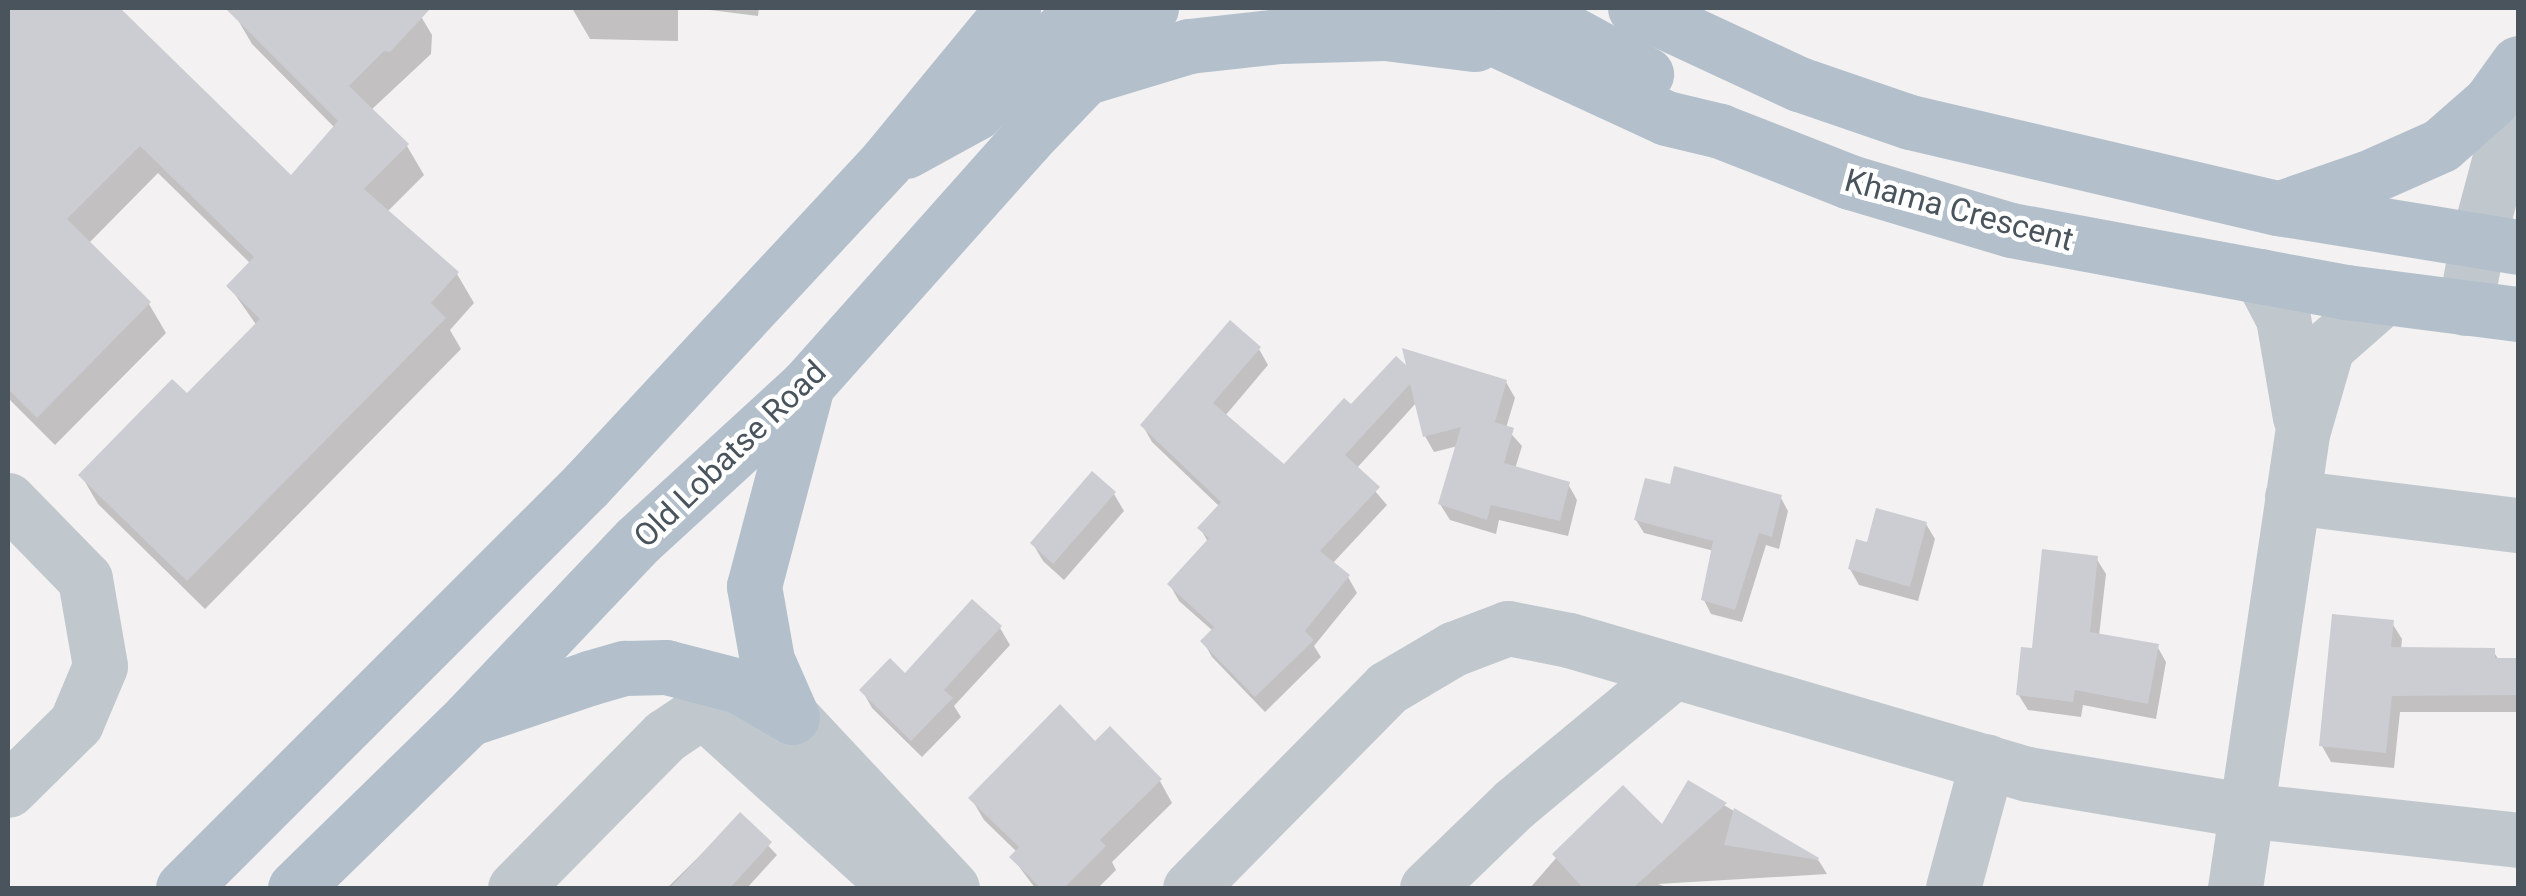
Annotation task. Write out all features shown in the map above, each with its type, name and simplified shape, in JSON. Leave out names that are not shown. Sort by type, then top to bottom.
[{"type":"main road","points":[[886,162],[975,113],[1085,8]]},
{"type":"main road","name":"Old Lobatse Road","points":[[295,888],[469,718],[638,540],[807,386],[1083,78],[1152,8]]},
{"type":"main road","name":"Khama Crescent","points":[[1428,8],[1516,28],[1666,118],[1720,132],[1850,182],[2010,230],[2384,297],[2518,314]]},
{"type":"main road","points":[[1635,8],[1800,84],[1910,122],[2278,208],[2498,245]]},
{"type":"main road","points":[[183,888],[586,485],[886,162],[998,17]]},
{"type":"main road","points":[[1083,78],[1189,46],[1280,36],[1516,28]]},
{"type":"main road","points":[[2278,208],[2367,178],[2442,145],[2490,102],[2518,63]]},
{"type":"main road","points":[[792,717],[767,660],[754,586],[807,386]]},
{"type":"main road","points":[[469,718],[625,668],[666,667],[721,698],[792,717]]},
{"type":"street","points":[[2465,308],[2498,245],[2518,90]]},
{"type":"street","points":[[2261,276],[2283,318],[2303,430]]},
{"type":"street","points":[[2235,888],[2303,430],[2327,347],[2384,297]]},
{"type":"street","points":[[2292,497],[2518,525]]},
{"type":"street","points":[[8,500],[85,580],[100,666],[76,723],[8,790]]},
{"type":"street","points":[[1190,888],[1387,688],[1454,650],[1508,628],[1674,671],[1988,762],[2135,794],[2518,840]]},
{"type":"street","points":[[1427,888],[1514,804],[1674,671]]},
{"type":"street","points":[[514,888],[666,736],[721,698],[898,888]]},
{"type":"street","points":[[792,717],[952,888]]},
{"type":"street","points":[[1954,888],[1988,762]]},
{"type":"building","points":[[8,8],[120,8],[291,175],[338,121],[225,8],[431,8],[390,52],[384,51],[349,86],[409,144],[364,189],[459,272],[431,303],[446,318],[187,581],[78,475],[172,379],[187,393],[260,319],[226,286],[254,257],[140,146],[67,219],[151,302],[37,418],[8,389]]},
{"type":"building","points":[[1230,320],[1261,347],[1213,403],[1284,464],[1344,398],[1351,404],[1396,356],[1406,365],[1402,348],[1507,380],[1495,422],[1514,428],[1504,463],[1570,482],[1560,521],[1491,505],[1487,520],[1438,504],[1461,427],[1423,437],[1410,384],[1345,455],[1380,487],[1320,551],[1350,575],[1305,631],[1314,640],[1255,697],[1200,641],[1214,627],[1167,584],[1209,538],[1197,528],[1221,502],[1140,425]]},
{"type":"building","points":[[1674,466],[1782,495],[1772,537],[1759,533],[1735,610],[1701,600],[1713,541],[1634,520],[1645,478],[1670,484]]},
{"type":"building","points":[[1092,471],[1116,492],[1053,564],[1030,543]]},
{"type":"building","points":[[1876,508],[1927,522],[1910,587],[1848,569],[1856,539],[1867,542]]},
{"type":"building","points":[[2042,549],[2098,556],[2090,632],[2159,644],[2148,704],[2075,690],[2073,702],[2016,695],[2021,647],[2032,648]]},
{"type":"building","points":[[972,599],[1002,626],[944,690],[953,698],[911,741],[859,690],[890,658],[905,673]]},
{"type":"building","points":[[2332,614],[2394,620],[2391,647],[2495,648],[2495,658],[2518,658],[2518,695],[2392,696],[2386,753],[2319,746]]},
{"type":"building","points":[[1060,704],[1095,741],[1110,726],[1162,779],[1100,840],[1106,846],[1064,888],[1041,888],[1009,857],[1019,847],[968,798]]},
{"type":"building","points":[[1688,780],[1727,803],[1633,888],[1583,888],[1552,854],[1623,785],[1662,824]]},
{"type":"building","points":[[1734,808],[1819,858],[1818,860],[1724,845]]},
{"type":"building","points":[[740,812],[772,842],[730,888],[670,888]]}]
